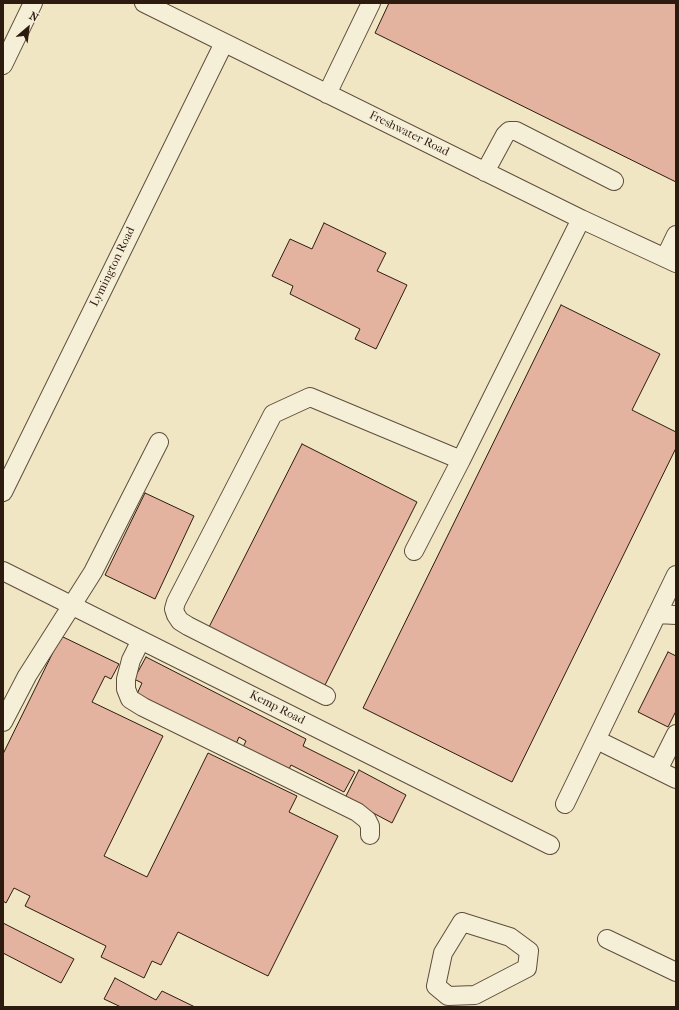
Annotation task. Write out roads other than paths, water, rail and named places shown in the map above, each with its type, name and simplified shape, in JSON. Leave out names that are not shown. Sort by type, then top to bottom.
[{"type":"street","points":[[3,65],[33,3]]},
{"type":"street","name":"Freshwater Road","points":[[144,3],[485,172],[671,260]]},
{"type":"street","points":[[327,94],[370,3]]},
{"type":"street","name":"Lymington Road","points":[[3,492],[224,43]]},
{"type":"street","points":[[485,172],[504,134],[509,131],[516,131],[614,181]]},
{"type":"street","points":[[414,551],[582,219]]},
{"type":"street","points":[[671,260],[676,235]]},
{"type":"street","points":[[326,696],[188,626],[180,621],[174,609],[176,602],[273,414],[310,397],[461,460]]},
{"type":"street","points":[[3,722],[27,676],[93,572],[159,442]]},
{"type":"street","name":"Kemp Road","points":[[3,571],[550,845]]},
{"type":"street","points":[[565,804],[676,575]]},
{"type":"street","points":[[657,614],[676,615]]},
{"type":"street","points":[[141,640],[131,660],[126,679],[126,689],[130,699],[357,812],[367,820],[370,826],[370,835]]},
{"type":"street","points":[[658,770],[676,734]]},
{"type":"street","points":[[597,740],[676,779]]},
{"type":"street","points":[[462,922],[510,937],[530,951],[527,968],[476,1001],[448,996],[436,986],[443,952],[462,922]]},
{"type":"street","points":[[607,939],[676,972]]}]
